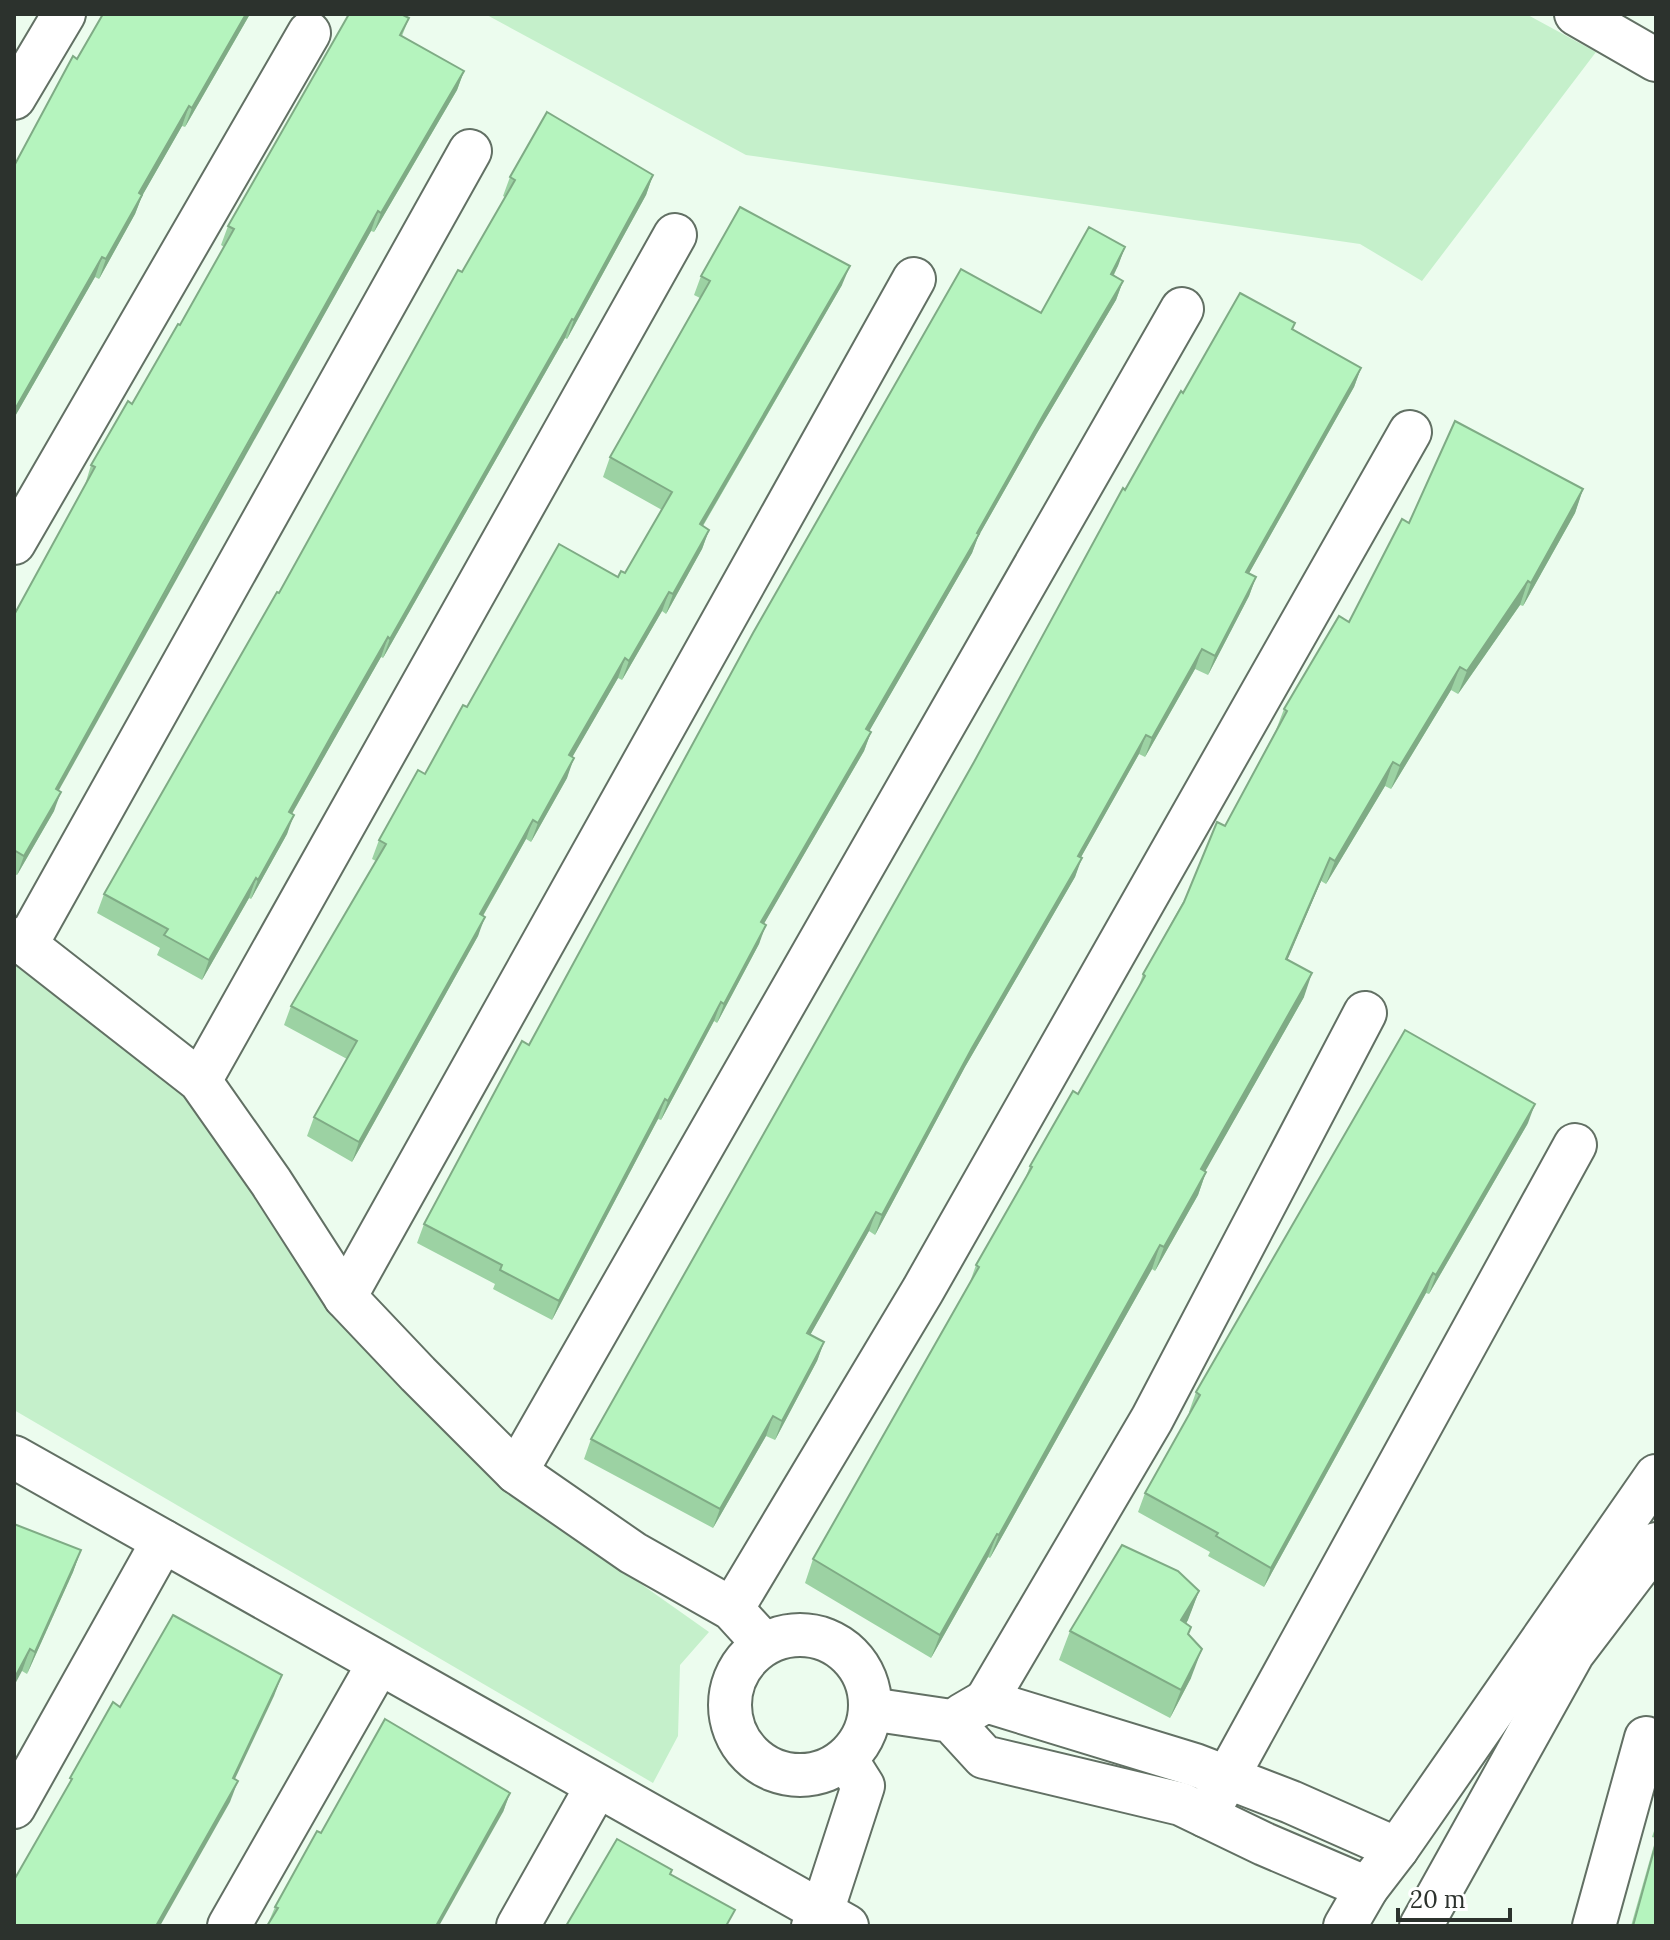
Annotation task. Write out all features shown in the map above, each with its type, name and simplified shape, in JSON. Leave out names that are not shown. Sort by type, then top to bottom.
[{"type":"street","points":[[14,98],[64,14]]},
{"type":"street","points":[[1576,14],[1656,60]]},
{"type":"street","points":[[14,543],[309,33]]},
{"type":"street","points":[[470,151],[20,942],[200,1081],[271,1182],[345,1297],[516,1472],[633,1553],[732,1609],[764,1644]]},
{"type":"street","points":[[200,1081],[675,235]]},
{"type":"street","points":[[345,1297],[914,279]]},
{"type":"street","points":[[516,1472],[1182,309]]},
{"type":"street","points":[[732,1609],[923,1290],[1410,432]]},
{"type":"street","points":[[870,1709],[951,1721],[986,1701],[1152,1419],[1365,1013]]},
{"type":"street","points":[[1206,1816],[1575,1145]]},
{"type":"street","points":[[14,1457],[597,1786],[827,1921],[863,1786],[846,1759]]},
{"type":"street","points":[[1345,1926],[1367,1888],[1656,1476]]},
{"type":"street","points":[[14,1807],[163,1541]]},
{"type":"street","points":[[1421,1926],[1573,1653],[1656,1544]]},
{"type":"street","points":[[809,1635],[832,1642],[850,1656],[864,1675],[870,1709],[861,1742],[846,1759],[826,1771],[803,1776],[780,1774],[758,1763],[742,1747],[731,1725],[728,1702],[734,1679],[745,1659],[764,1644],[785,1636],[809,1635]]},
{"type":"street","points":[[229,1926],[379,1663]]},
{"type":"street","points":[[986,1701],[1195,1765],[1397,1849]]},
{"type":"street","points":[[951,1721],[984,1757],[1181,1804],[1367,1888]]},
{"type":"street","points":[[1594,1926],[1646,1738]]},
{"type":"street","points":[[518,1926],[597,1786]]},
{"type":"green space","points":[[485,14],[1526,14],[1596,52],[1422,281],[1360,244],[746,155]]},
{"type":"green space","points":[[14,952],[180,1081],[522,1500],[709,1632],[680,1665],[678,1736],[653,1783],[14,1410]]},
{"type":"building","points":[[103,14],[246,14],[192,108],[189,106],[139,193],[142,195],[106,259],[102,257],[14,411],[14,166],[73,56],[77,59]]},
{"type":"building","points":[[349,14],[401,14],[409,18],[400,35],[464,71],[381,213],[378,211],[189,548],[56,789],[61,792],[24,856],[14,850],[14,615],[95,467],[91,465],[128,401],[132,404],[180,325],[234,229],[228,226]]},
{"type":"building","points":[[547,112],[653,175],[574,320],[333,733],[289,812],[294,815],[209,960],[164,935],[168,929],[104,894],[279,593],[458,270],[462,272],[515,180],[510,177]]},
{"type":"building","points":[[740,207],[850,266],[700,524],[709,530],[673,594],[669,592],[629,661],[625,658],[569,755],[574,758],[538,823],[533,820],[480,914],[485,917],[359,1142],[314,1117],[357,1041],[291,1006],[386,844],[379,840],[418,770],[425,774],[463,705],[467,707],[559,544],[618,577],[621,571],[625,573],[672,492],[610,457],[710,281],[701,276]]},
{"type":"building","points":[[1089,227],[1125,247],[1111,274],[1123,281],[866,729],[871,732],[761,922],[766,925],[724,1004],[721,1002],[668,1101],[665,1099],[559,1301],[500,1270],[502,1265],[424,1224],[522,1041],[529,1045],[753,633],[961,269],[1041,313]]},
{"type":"building","points":[[1240,293],[1295,323],[1292,329],[1361,368],[1246,572],[1256,577],[1215,656],[1202,649],[1152,738],[1146,735],[1078,856],[1082,858],[972,1048],[882,1215],[876,1212],[807,1333],[824,1342],[782,1421],[773,1416],[720,1509],[591,1439],[974,762],[1123,488],[1125,490]]},
{"type":"building","points":[[1455,421],[1583,489],[1531,583],[1528,581],[1467,671],[1460,667],[1400,766],[1393,762],[1335,861],[1330,858],[1286,959],[1312,973],[1201,1169],[1206,1172],[1164,1247],[1160,1245],[940,1635],[813,1559],[979,1267],[976,1265],[1030,1166],[1073,1091],[1078,1094],[1145,976],[1143,974],[1184,902],[1217,822],[1225,826],[1287,711],[1284,709],[1339,616],[1349,622],[1402,519],[1409,523]]},
{"type":"building","points":[[1405,1030],[1535,1104],[1436,1275],[1433,1273],[1271,1568],[1216,1536],[1218,1533],[1145,1493],[1200,1395],[1196,1392]]},
{"type":"building","points":[[14,1524],[81,1550],[35,1652],[30,1649],[14,1679]]},
{"type":"building","points":[[1122,1545],[1178,1571],[1199,1591],[1181,1620],[1191,1627],[1188,1634],[1202,1649],[1181,1690],[1070,1631]]},
{"type":"building","points":[[173,1615],[282,1675],[233,1778],[238,1781],[156,1926],[14,1926],[14,1880],[113,1702],[120,1707]]},
{"type":"building","points":[[385,1719],[510,1793],[436,1926],[267,1926],[317,1831],[321,1833]]},
{"type":"building","points":[[617,1839],[672,1870],[670,1874],[735,1910],[726,1926],[566,1926]]},
{"type":"building","points":[[1656,1843],[1656,1926],[1633,1926]]}]
